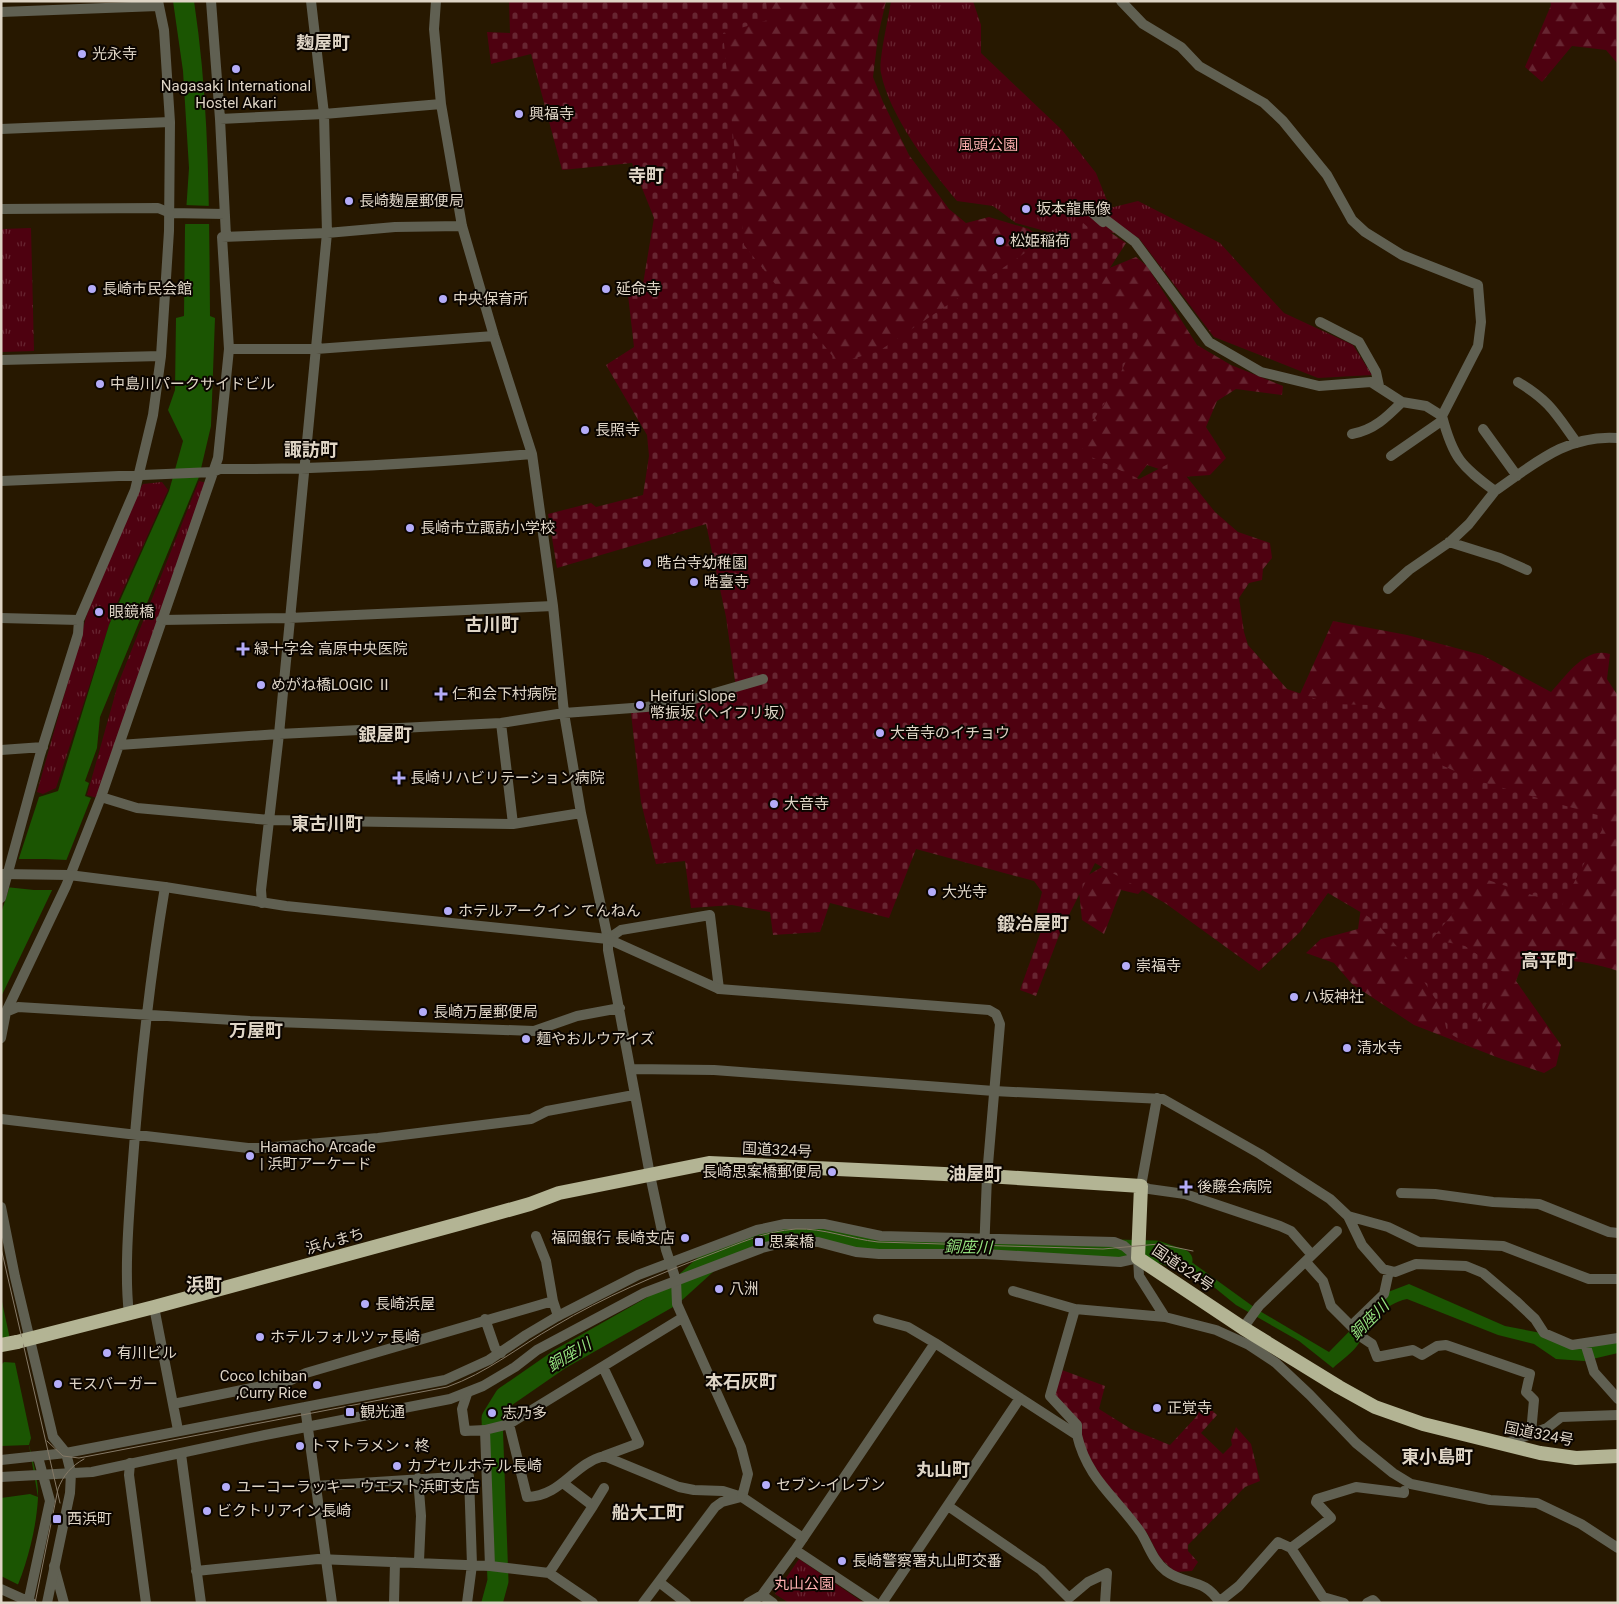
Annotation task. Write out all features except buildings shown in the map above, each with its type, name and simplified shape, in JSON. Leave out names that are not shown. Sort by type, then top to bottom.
[{"type":"highway","name":"国道324号","points":[[650,1175],[709,1163],[987,1176],[1141,1186],[1142,1199],[1138,1258],[1246,1323],[1333,1384],[1375,1407],[1423,1424],[1504,1444],[1576,1458],[1618,1456]]},
{"type":"highway","name":"浜んまち","points":[[23,1340],[129,1314],[470,1221],[559,1193],[650,1175]]},
{"type":"highway","points":[[1,1345],[23,1340]]},
{"type":"street","points":[[213,1],[226,236]]},
{"type":"street","points":[[262,903],[261,890],[279,734],[327,233],[324,114],[311,1]]},
{"type":"street","points":[[436,1],[434,36],[441,104],[462,226],[494,336],[532,454],[553,606],[564,713],[580,813],[608,939],[608,950],[650,1175],[670,1263],[676,1280],[677,1304],[741,1447],[748,1474],[742,1497]]},
{"type":"street","points":[[1121,1],[1150,30],[1181,47],[1199,66],[1264,103],[1283,121],[1327,175],[1352,220],[1365,232],[1402,256],[1478,285],[1480,322],[1478,346],[1443,418],[1391,456]]},
{"type":"street","points":[[1,12],[158,4],[164,30],[170,122],[170,214],[161,356],[153,415],[135,490],[79,620],[78,634],[5,874],[1,898]]},
{"type":"street","points":[[220,119],[324,114],[441,104]]},
{"type":"street","points":[[1,129],[170,122]]},
{"type":"street","points":[[1,209],[158,208],[170,214],[225,214]]},
{"type":"street","points":[[1086,208],[1103,222],[1106,220],[1135,242],[1209,342],[1261,372],[1319,386],[1371,382],[1402,402],[1426,406],[1443,418],[1455,456],[1468,472],[1495,491]]},
{"type":"street","points":[[1,1038],[4,1010],[70,875],[101,797],[161,620],[208,472],[218,458],[228,349],[222,237],[327,233],[395,227],[462,226]]},
{"type":"street","points":[[1320,322],[1359,342],[1376,372],[1379,386]]},
{"type":"street","points":[[228,349],[316,349],[494,336]]},
{"type":"street","points":[[1,360],[161,356]]},
{"type":"street","points":[[1518,382],[1549,404],[1577,443]]},
{"type":"street","points":[[1352,434],[1362,432],[1380,423],[1402,402]]},
{"type":"street","points":[[1483,429],[1518,476]]},
{"type":"street","points":[[1388,589],[1408,570],[1449,542],[1469,524],[1495,491],[1559,449],[1597,436],[1618,438]]},
{"type":"street","points":[[1,481],[139,476],[208,472],[220,469],[305,470],[432,463],[532,454]]},
{"type":"street","points":[[1449,542],[1500,558],[1527,570]]},
{"type":"street","points":[[161,620],[289,618],[553,606]]},
{"type":"street","points":[[1,618],[79,620]]},
{"type":"street","points":[[119,745],[279,734],[501,723],[564,713],[684,702],[763,679]]},
{"type":"street","points":[[501,723],[513,824]]},
{"type":"street","points":[[1,750],[43,747]]},
{"type":"street","points":[[101,797],[137,808],[269,820],[513,824],[580,813]]},
{"type":"street","points":[[5,874],[70,875],[165,887],[262,903],[608,939],[719,989],[989,1010],[996,1014],[1000,1024],[987,1176],[984,1254]]},
{"type":"street","points":[[129,1314],[129,1222],[145,1013],[165,887]]},
{"type":"street","points":[[608,939],[621,930],[710,915],[719,989]]},
{"type":"street","points":[[4,1010],[18,1007],[145,1013],[250,1021],[534,1031],[577,1016],[620,1008]]},
{"type":"street","points":[[631,1069],[714,1070],[994,1091],[1157,1098],[1170,1102],[1290,1172],[1330,1199],[1348,1216],[1362,1245],[1383,1269],[1395,1272],[1416,1264],[1474,1268],[1516,1300],[1535,1319],[1544,1333],[1572,1345],[1618,1338]]},
{"type":"street","points":[[1,1119],[248,1148],[262,1148],[378,1138],[531,1119],[546,1111],[634,1095]]},
{"type":"street","points":[[1157,1098],[1145,1178],[1141,1186],[1149,1189],[1185,1194],[1280,1226],[1291,1232],[1323,1281],[1331,1306],[1363,1338],[1372,1344],[1377,1357],[1413,1350],[1422,1355],[1437,1346],[1446,1345],[1530,1374],[1526,1392],[1534,1400],[1531,1433]]},
{"type":"street","points":[[1401,1193],[1539,1204],[1609,1232],[1618,1233]]},
{"type":"street","points":[[1,1207],[23,1340],[54,1437],[66,1452],[71,1473],[70,1493],[47,1603]]},
{"type":"street","points":[[1348,1216],[1388,1227],[1418,1242],[1504,1246],[1589,1279],[1618,1279]]},
{"type":"street","points":[[1,1460],[66,1452],[445,1380],[474,1368],[501,1353],[526,1335],[609,1288],[757,1230],[785,1224],[824,1224],[881,1236],[1114,1242],[1124,1246],[1138,1258],[1139,1276],[1166,1316]]},
{"type":"street","points":[[1246,1323],[1259,1306],[1337,1231]]},
{"type":"street","points":[[536,1236],[546,1261],[558,1316]]},
{"type":"street","points":[[1,1477],[92,1472],[467,1394],[499,1377],[537,1350],[644,1293],[762,1248],[790,1241],[818,1242],[856,1252],[879,1254],[984,1254],[1120,1262],[1138,1258]]},
{"type":"street","points":[[1352,1326],[1384,1294],[1389,1271]]},
{"type":"street","points":[[1013,1291],[1075,1309],[1166,1316],[1216,1330],[1249,1345],[1276,1363],[1356,1443],[1393,1473],[1411,1484],[1490,1500],[1537,1503],[1581,1524],[1618,1548]]},
{"type":"street","points":[[173,1404],[291,1380],[306,1373],[553,1300]]},
{"type":"street","points":[[154,1307],[178,1430]]},
{"type":"street","points":[[1075,1309],[1050,1396],[1077,1425],[1081,1453],[1089,1469],[1141,1533],[1158,1564],[1174,1575],[1206,1586],[1220,1602],[1239,1586],[1278,1542],[1291,1548],[1323,1597],[1344,1603]]},
{"type":"street","points":[[467,1394],[462,1409],[465,1431],[490,1429],[509,1424],[682,1318]]},
{"type":"street","points":[[485,1319],[495,1348],[501,1353]]},
{"type":"street","points":[[878,1319],[908,1327],[1077,1435]]},
{"type":"street","points":[[748,1603],[762,1595],[795,1550],[935,1343]]},
{"type":"street","points":[[1585,1343],[1594,1372],[1618,1399]]},
{"type":"street","points":[[509,1424],[527,1496],[554,1490],[583,1464],[639,1444],[603,1367]]},
{"type":"street","points":[[882,1603],[1020,1398]]},
{"type":"street","points":[[306,1407],[332,1603]]},
{"type":"street","points":[[1504,1444],[1547,1428],[1561,1417],[1618,1414]]},
{"type":"street","points":[[490,1429],[490,1566]]},
{"type":"street","points":[[181,1454],[201,1603]]},
{"type":"street","points":[[604,1456],[679,1487],[694,1490],[723,1491],[742,1497],[803,1538]]},
{"type":"street","points":[[1,1589],[30,1602],[50,1501],[39,1474],[36,1457]]},
{"type":"street","points":[[130,1463],[129,1475],[146,1603]]},
{"type":"street","points":[[315,1486],[469,1476],[472,1565],[467,1603]]},
{"type":"street","points":[[418,1478],[421,1516],[419,1561]]},
{"type":"street","points":[[563,1483],[593,1506]]},
{"type":"street","points":[[1291,1548],[1331,1518],[1316,1502],[1317,1499],[1356,1487],[1404,1493],[1404,1491]]},
{"type":"street","points":[[549,1573],[604,1488]]},
{"type":"street","points":[[643,1603],[715,1507],[722,1502],[742,1497]]},
{"type":"street","points":[[948,1506],[1041,1570],[1068,1598],[1088,1582],[1107,1573],[1105,1603]]},
{"type":"street","points":[[795,1550],[874,1603]]},
{"type":"street","points":[[196,1571],[325,1559],[395,1562],[419,1561],[490,1566],[549,1573],[593,1603]]},
{"type":"street","points":[[394,1603],[393,1581],[395,1562]]},
{"type":"street","points":[[54,1566],[64,1603]]},
{"type":"street","points":[[659,1582],[686,1603]]},
{"type":"street","points":[[762,1595],[773,1603]]},
{"type":"street","points":[[1367,1603],[1373,1600],[1376,1603]]},
{"type":"green space","points":[[509,1],[766,1],[768,20],[723,33],[744,245],[838,363],[879,351],[1083,214],[1126,243],[1095,291],[1142,328],[1110,395],[1079,442],[1085,454],[1139,479],[1174,461],[1215,512],[1238,532],[1270,543],[1272,558],[1263,569],[1262,580],[1249,583],[1239,598],[1248,645],[1287,689],[1331,704],[1370,705],[1401,713],[1422,732],[1439,764],[1475,780],[1601,816],[1602,830],[1562,905],[1482,878],[1432,939],[1465,946],[1503,972],[1466,1043],[1447,1032],[1442,1009],[1413,965],[1374,920],[1328,893],[1300,932],[1259,971],[1165,903],[1095,863],[1060,933],[1036,996],[1020,990],[1041,931],[1037,911],[1042,892],[1034,881],[916,849],[889,918],[830,903],[820,932],[773,935],[770,912],[732,905],[691,908],[685,861],[656,864],[641,802],[631,713],[736,688],[726,617],[706,524],[557,568],[548,514],[591,503],[596,507],[643,495],[649,456],[647,435],[606,365],[634,347],[628,295],[642,290],[654,218],[632,163],[562,170],[531,54],[491,64],[487,32],[510,33]]},
{"type":"green space","points":[[663,1],[886,1],[878,36],[873,77],[909,155],[949,209],[966,223],[989,217],[1029,229],[1090,276],[1136,257],[1147,266],[1197,345],[1231,365],[1283,386],[1282,395],[1236,389],[1217,401],[1206,427],[1226,458],[1210,475],[1183,477],[1147,465],[1127,491],[849,573]]},
{"type":"green space","name":"風頭公園","points":[[891,1],[973,1],[981,25],[981,53],[1062,130],[1096,173],[1110,208],[1138,201],[1220,243],[1284,313],[1353,345],[1372,375],[1318,378],[1214,337],[1138,237],[1090,229],[1082,222],[1063,236],[1016,223],[993,206],[957,201],[923,158],[901,124],[885,89],[880,67]]},
{"type":"green space","points":[[1550,1],[1618,1],[1618,64],[1606,50],[1572,46],[1542,82],[1525,67],[1551,5]]},
{"type":"green space","points":[[31,228],[34,351],[1,352],[1,229]]},
{"type":"green space","points":[[199,481],[207,483],[97,798],[87,795],[118,684]]},
{"type":"green space","points":[[162,482],[168,490],[114,610],[56,788],[43,794],[37,792],[87,614],[135,497],[143,484]]},
{"type":"green space","points":[[1333,621],[1407,635],[1482,655],[1551,692],[1584,658],[1592,654],[1610,654],[1607,679],[1618,696],[1618,971],[1594,964],[1559,960],[1522,965],[1516,981],[1561,1045],[1556,1066],[1544,1073],[1499,1058],[1414,1025],[1352,984],[1334,963],[1306,953],[1321,939],[1358,929],[1362,900],[1213,823],[1138,894],[1121,890],[1104,934],[1082,920],[1078,881],[1141,844],[1295,705]]},
{"type":"green space","points":[[1062,1370],[1105,1386],[1099,1409],[1131,1429],[1170,1445],[1196,1417],[1204,1403],[1217,1415],[1201,1433],[1223,1454],[1232,1445],[1231,1440],[1236,1427],[1251,1444],[1260,1481],[1245,1487],[1188,1545],[1188,1551],[1198,1562],[1192,1571],[1175,1572],[1160,1558],[1147,1533],[1094,1468],[1084,1452],[1081,1432],[1053,1396]]},
{"type":"green space","name":"丸山公園","points":[[799,1559],[864,1603],[789,1603],[775,1594]]},
{"type":"water","points":[[173,1],[194,1],[203,80],[208,158],[210,316],[215,318],[211,426],[199,477],[100,717],[97,748],[85,781],[89,783],[85,796],[91,798],[66,861],[1,997],[1,913],[39,797],[58,791],[109,625],[169,491],[183,441],[168,410],[175,390],[176,318],[184,316],[185,227],[189,168],[183,71]]},
{"type":"water","points":[[1175,1250],[1258,1310],[1329,1352],[1388,1292],[1409,1284],[1505,1326],[1541,1333],[1559,1344],[1618,1340],[1618,1353],[1584,1361],[1556,1359],[1534,1344],[1498,1335],[1407,1299],[1384,1310],[1372,1322],[1357,1346],[1333,1368],[1299,1341],[1236,1305],[1204,1279],[1159,1255],[1156,1251]]},
{"type":"water","points":[[1,1297],[31,1438],[29,1445],[38,1492],[35,1525],[29,1552],[10,1603],[1,1603]]},
{"type":"water","points":[[496,1573],[502,1575],[496,1603],[488,1603]]},
{"type":"pier","points":[[184,205],[211,206],[212,224],[183,224]]},
{"type":"pier","points":[[15,859],[68,860],[55,890],[34,890],[6,887]]},
{"type":"pier","points":[[12,1336],[18,1363],[4,1362],[1,1365],[1,1339]]},
{"type":"pier","points":[[29,1445],[38,1497],[30,1494],[1,1498],[1,1446]]},
{"type":"pier","points":[[1,1576],[19,1585],[10,1603],[1,1603]]},
{"type":"waterway","name":"銅座川","points":[[492,1603],[498,1581],[492,1418],[505,1397],[560,1359],[671,1296],[715,1256],[761,1238],[806,1232],[827,1234],[862,1243],[1156,1251],[1182,1260]]},
{"type":"tram line","points":[[47,1441],[63,1456],[79,1458],[447,1387],[476,1375],[574,1315],[630,1287],[741,1242],[785,1230],[817,1230],[878,1242],[1103,1249],[1159,1244],[1193,1251]]},
{"type":"tram line","points":[[1,1248],[60,1503]]},
{"type":"tram line","points":[[35,1603],[58,1489],[68,1472],[84,1459]]},
{"type":"place","name":"光永寺","points":[[82,54]]},
{"type":"place","name":"Nagasaki International Hostel Akari","points":[[236,69]]},
{"type":"place","name":"興福寺","points":[[519,114]]},
{"type":"place","name":"長崎麹屋郵便局","points":[[349,201]]},
{"type":"place","name":"坂本龍馬像","points":[[1026,209]]},
{"type":"place","name":"松姫稲荷","points":[[1000,241]]},
{"type":"place","name":"長崎市民会館","points":[[92,289]]},
{"type":"place","name":"延命寺","points":[[606,289]]},
{"type":"place","name":"中央保育所","points":[[443,299]]},
{"type":"place","name":"中島川パークサイドビル","points":[[100,384]]},
{"type":"place","name":"長照寺","points":[[585,430]]},
{"type":"place","name":"長崎市立諏訪小学校","points":[[410,528]]},
{"type":"place","name":"晧台寺幼稚園","points":[[647,563]]},
{"type":"place","name":"晧臺寺","points":[[694,582]]},
{"type":"place","name":"眼鏡橋","points":[[99,612]]},
{"type":"place","name":"緑十字会 高原中央医院","points":[[243,649]]},
{"type":"place","name":"めがね橋LOGIC Ⅱ","points":[[261,685]]},
{"type":"place","name":"仁和会下村病院","points":[[441,694]]},
{"type":"place","name":"Heifuri Slope 幣振坂 (ヘイフリ坂）","points":[[640,705]]},
{"type":"place","name":"大音寺のイチョウ","points":[[880,733]]},
{"type":"place","name":"長崎リハビリテーション病院","points":[[399,778]]},
{"type":"place","name":"大音寺","points":[[774,804]]},
{"type":"place","name":"大光寺","points":[[932,892]]},
{"type":"place","name":"ホテルアークイン てんねん","points":[[448,911]]},
{"type":"place","name":"崇福寺","points":[[1126,966]]},
{"type":"place","name":"ハ坂神社","points":[[1294,997]]},
{"type":"place","name":"長崎万屋郵便局","points":[[423,1012]]},
{"type":"place","name":"麺やおルウアイズ","points":[[526,1039]]},
{"type":"place","name":"清水寺","points":[[1347,1048]]},
{"type":"place","name":"Hamacho Arcade | 浜町アーケード","points":[[250,1156]]},
{"type":"place","name":"長崎思案橋郵便局","points":[[832,1172]]},
{"type":"place","name":"後藤会病院","points":[[1186,1187]]},
{"type":"place","name":"福岡銀行 長崎支店","points":[[685,1238]]},
{"type":"place","name":"思案橋","points":[[759,1242]]},
{"type":"place","name":"八洲","points":[[719,1289]]},
{"type":"place","name":"長崎浜屋","points":[[365,1304]]},
{"type":"place","name":"ホテルフォルツァ長崎","points":[[260,1337]]},
{"type":"place","name":"有川ビル","points":[[107,1353]]},
{"type":"place","name":"モスバーガー","points":[[58,1384]]},
{"type":"place","name":"Coco Ichiban ,Curry Rice","points":[[317,1385]]},
{"type":"place","name":"正覚寺","points":[[1157,1408]]},
{"type":"place","name":"観光通","points":[[350,1412]]},
{"type":"place","name":"志乃多","points":[[492,1413]]},
{"type":"place","name":"トマトラメン・柊","points":[[300,1446]]},
{"type":"place","name":"カプセルホテル長崎","points":[[397,1466]]},
{"type":"place","name":"セブン-イレブン","points":[[766,1485]]},
{"type":"place","name":"ユーコーラッキー ウエスト浜町支店","points":[[226,1487]]},
{"type":"place","name":"ビクトリアイン長崎","points":[[207,1511]]},
{"type":"place","name":"西浜町","points":[[57,1519]]},
{"type":"place","name":"長崎警察署丸山町交番","points":[[842,1561]]},
{"type":"district","name":"麹屋町","points":[[323,42]]},
{"type":"district","name":"寺町","points":[[646,175]]},
{"type":"district","name":"諏訪町","points":[[311,449]]},
{"type":"district","name":"古川町","points":[[492,624]]},
{"type":"district","name":"銀屋町","points":[[385,734]]},
{"type":"district","name":"東古川町","points":[[327,823]]},
{"type":"district","name":"鍛冶屋町","points":[[1033,923]]},
{"type":"district","name":"高平町","points":[[1548,960]]},
{"type":"district","name":"万屋町","points":[[256,1030]]},
{"type":"district","name":"油屋町","points":[[975,1173]]},
{"type":"district","name":"浜町","points":[[204,1284]]},
{"type":"district","name":"本石灰町","points":[[741,1381]]},
{"type":"district","name":"東小島町","points":[[1437,1456]]},
{"type":"district","name":"丸山町","points":[[943,1469]]},
{"type":"district","name":"船大工町","points":[[648,1512]]}]
